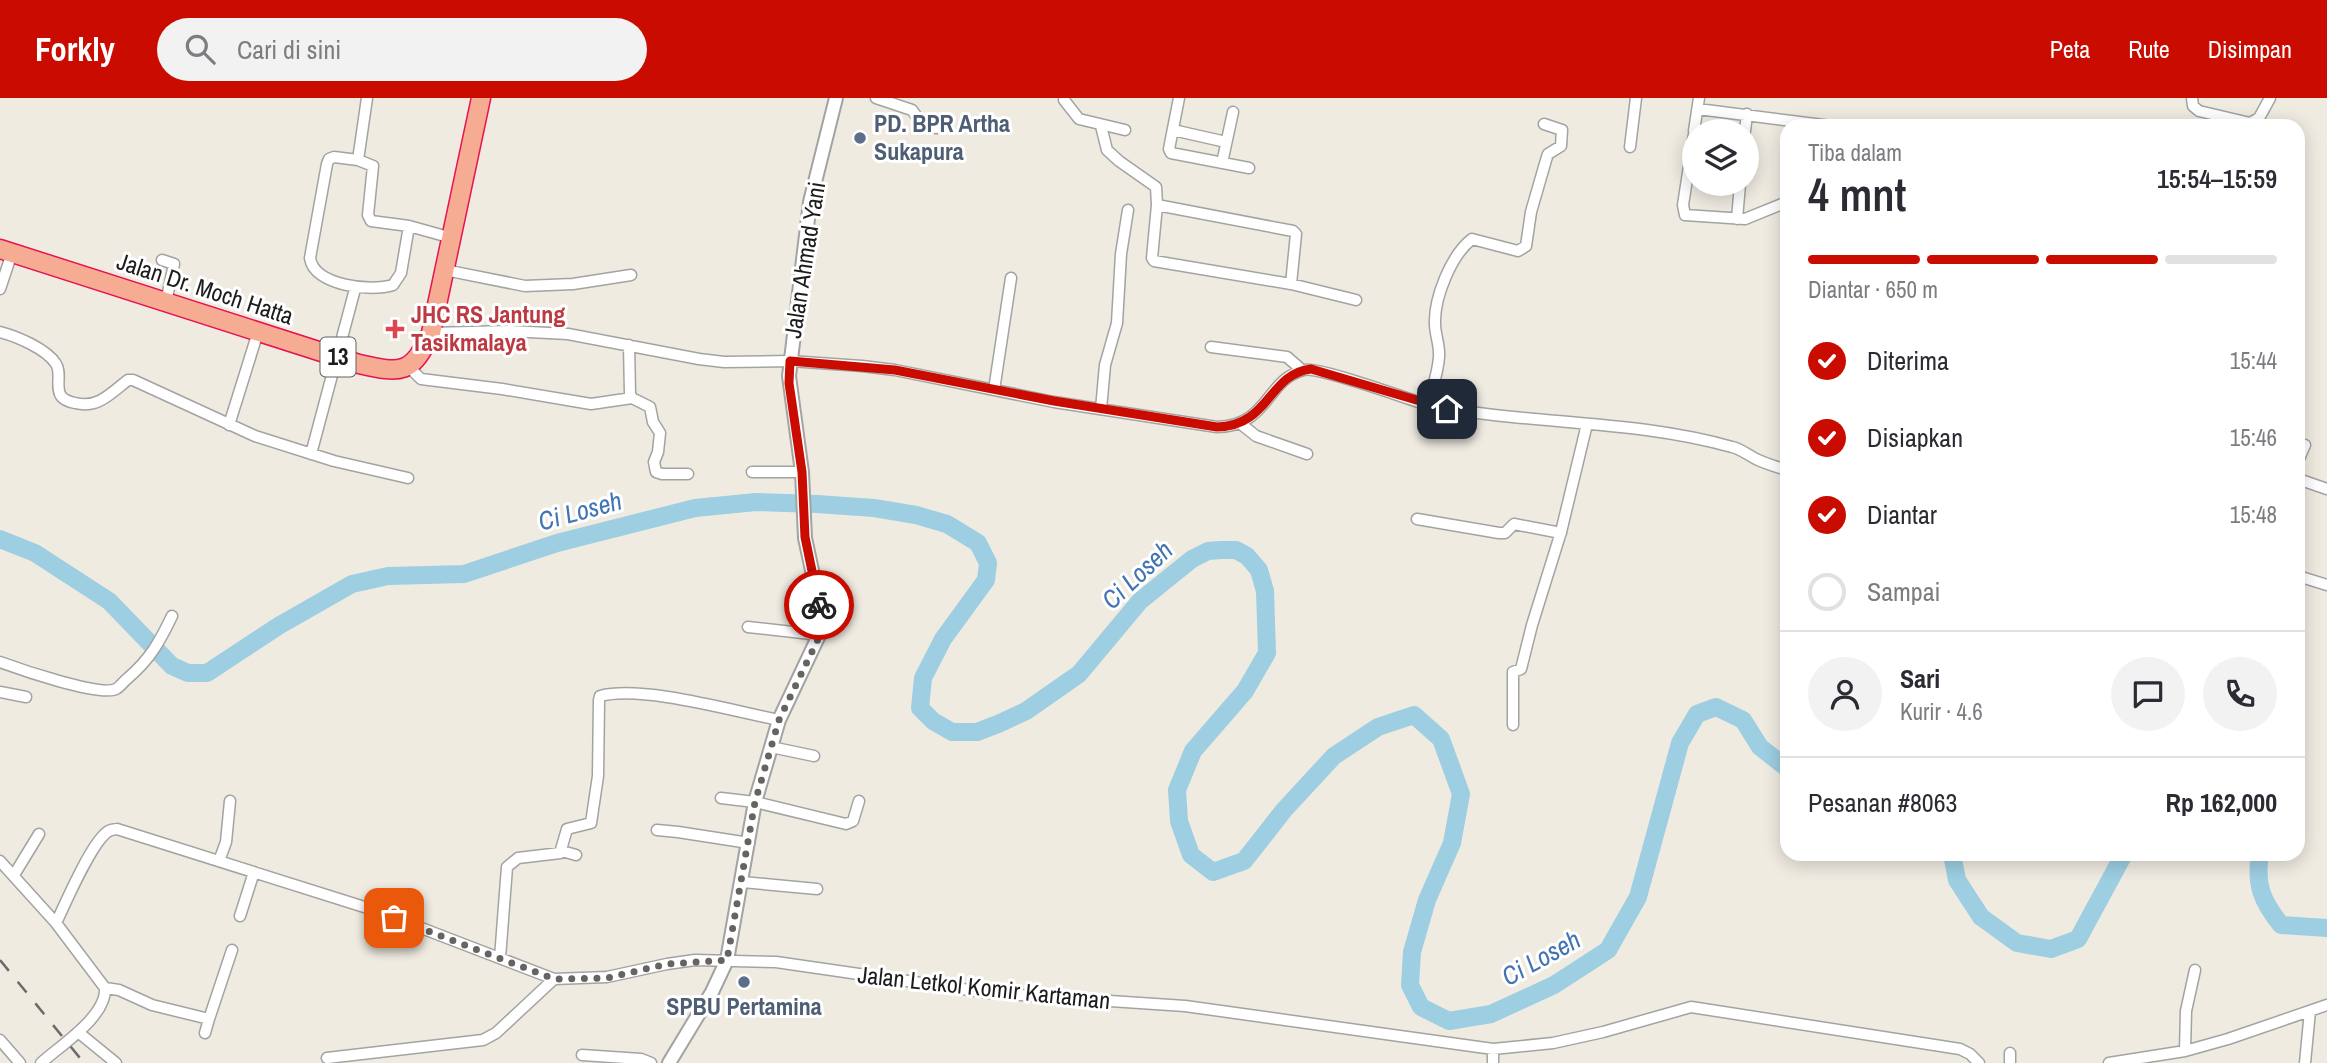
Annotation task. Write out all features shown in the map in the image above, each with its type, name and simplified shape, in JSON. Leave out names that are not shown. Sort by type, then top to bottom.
[{"type":"highway","points":[[409,367],[422,352],[431,333],[481,98]]},
{"type":"highway","name":"Jalan Dr. Moch Hatta","points":[[6,251],[336,357],[375,368],[400,370],[409,367]]},
{"type":"street","points":[[358,160],[367,98]]},
{"type":"street","name":"Jalan Ahmad Yani","points":[[669,1063],[712,992],[727,960],[755,802],[779,720],[820,635],[821,612],[806,547],[802,472],[789,383],[810,202],[836,98]]},
{"type":"street","points":[[876,98],[912,110],[922,124],[936,128]]},
{"type":"street","points":[[1179,98],[1169,149],[1171,153],[1249,168]]},
{"type":"street","points":[[1630,147],[1636,98]]},
{"type":"street","points":[[2192,98],[2193,106],[2199,111],[2230,119]]},
{"type":"street","points":[[2257,119],[2270,98]]},
{"type":"street","points":[[1060,99],[1079,119],[1125,130]]},
{"type":"street","points":[[1699,103],[1780,120]]},
{"type":"street","points":[[1222,163],[1233,112]]},
{"type":"street","points":[[1746,114],[1746,119]]},
{"type":"street","points":[[1428,405],[1437,374],[1439,355],[1434,322],[1448,269],[1472,239],[1518,251],[1524,249],[1531,212],[1548,154],[1560,146],[1562,130],[1544,124]]},
{"type":"street","points":[[1101,126],[1107,150],[1155,187],[1157,205],[1152,258],[1154,261],[1291,284],[1356,300]]},
{"type":"street","points":[[1173,130],[1226,142]]},
{"type":"street","points":[[409,226],[401,272],[393,285],[385,288],[355,289],[321,275],[311,265],[310,258],[329,159],[334,157],[358,160],[373,166],[368,215],[371,221],[409,226],[452,239]]},
{"type":"street","points":[[1684,196],[1683,212],[1688,217],[1745,219],[1780,205]]},
{"type":"street","points":[[1737,219],[1739,196]]},
{"type":"street","points":[[1157,205],[1293,231],[1296,234],[1291,284]]},
{"type":"street","points":[[1101,409],[1105,365],[1117,323],[1119,266],[1128,210]]},
{"type":"street","points":[[0,289],[6,251]]},
{"type":"street","points":[[162,260],[174,264],[166,302]]},
{"type":"street","points":[[445,270],[525,286],[573,284],[631,275]]},
{"type":"street","points":[[994,390],[1011,278]]},
{"type":"street","points":[[311,454],[355,289]]},
{"type":"street","points":[[0,331],[19,337],[57,365],[59,393],[67,401],[84,405],[96,404],[130,379],[255,436],[311,454],[408,478]]},
{"type":"street","points":[[431,333],[510,331],[568,334],[724,362],[790,361],[895,370],[1101,409],[1217,427],[1241,424],[1249,419],[1280,385],[1302,370],[1320,370],[1428,405],[1501,417],[1662,433],[1735,447],[1755,459],[1780,468]]},
{"type":"street","points":[[229,425],[258,332]]},
{"type":"street","points":[[629,345],[632,398]]},
{"type":"street","points":[[1211,348],[1287,357],[1302,370]]},
{"type":"street","points":[[409,367],[421,379],[591,404],[632,398],[650,407],[653,422],[660,433],[654,462],[656,472],[688,474]]},
{"type":"street","points":[[1241,424],[1256,436],[1307,454]]},
{"type":"street","points":[[1513,725],[1513,672],[1521,669],[1561,533],[1587,424]]},
{"type":"street","points":[[752,472],[802,472]]},
{"type":"street","points":[[2305,481],[2327,489]]},
{"type":"street","points":[[1417,519],[1499,533],[1505,533],[1514,524],[1561,533]]},
{"type":"street","points":[[2305,578],[2327,584]]},
{"type":"street","points":[[0,662],[99,691],[117,689],[145,663],[172,617]]},
{"type":"street","points":[[748,626],[820,635]]},
{"type":"street","points":[[0,692],[26,697]]},
{"type":"street","points":[[562,851],[567,829],[589,824],[592,820],[598,776],[600,696],[626,694],[665,697],[779,720]]},
{"type":"street","points":[[771,747],[814,757]]},
{"type":"street","points":[[721,799],[755,802],[846,824],[853,821],[859,801]]},
{"type":"street","points":[[219,861],[226,842],[230,801]]},
{"type":"street","name":"Jalan Letkol Komir Kartaman","points":[[55,923],[85,864],[108,831],[120,830],[377,911],[554,979],[607,978],[667,964],[727,960],[795,964],[853,975],[990,993],[1185,1006],[1493,1049],[1553,1043],[1691,1007],[1960,1049],[1979,1063]]},
{"type":"street","points":[[657,830],[748,843]]},
{"type":"street","points":[[14,875],[39,834]]},
{"type":"street","points":[[500,958],[507,867],[519,858],[562,851],[576,855]]},
{"type":"street","points":[[0,860],[55,923],[105,988],[119,990],[152,1005],[209,1018]]},
{"type":"street","points":[[240,916],[254,872]]},
{"type":"street","points":[[742,882],[817,889]]},
{"type":"street","points":[[412,926],[415,902]]},
{"type":"street","points":[[371,936],[377,911]]},
{"type":"street","points":[[205,1033],[232,950]]},
{"type":"street","points":[[2185,1051],[2186,1011],[2195,970]]},
{"type":"street","points":[[327,1058],[483,1040],[496,1033],[554,979]]},
{"type":"street","points":[[41,1063],[78,1032],[102,1006],[105,988]]},
{"type":"street","points":[[2114,1063],[2185,1051],[2327,1005]]},
{"type":"street","points":[[2305,1063],[2310,1011]]},
{"type":"street","points":[[78,1032],[116,1063]]},
{"type":"street","points":[[0,1040],[20,1063]]},
{"type":"street","points":[[1493,1049],[1493,1063]]},
{"type":"street","points":[[582,1055],[641,1059],[651,1063]]},
{"type":"waterway","name":"Ci Loseh","points":[[0,539],[35,553],[109,601],[172,666],[188,673],[207,673],[280,625],[352,584],[388,576],[464,574],[557,543],[695,508],[756,502],[874,508],[916,515],[947,524],[978,543],[988,563],[986,580],[943,639],[923,678],[920,708],[933,721],[952,732],[977,732],[1026,711],[1079,674],[1140,601],[1192,559],[1208,551],[1236,550],[1247,556],[1259,570],[1265,591],[1267,653],[1245,691],[1193,751],[1177,790],[1179,821],[1191,855],[1213,872],[1244,861],[1284,810],[1334,756],[1378,727],[1414,715],[1441,739],[1461,794],[1452,843],[1427,900],[1412,952],[1410,985],[1421,1007],[1449,1021],[1491,1014],[1554,985],[1608,950],[1638,897],[1680,743],[1697,714],[1716,707],[1743,720],[1760,747],[1780,763]]},
{"type":"waterway","name":"Ci Loseh","points":[[1953,861],[1957,880],[1981,917],[2017,943],[2051,949],[2078,939],[2120,861]]},
{"type":"waterway","name":"Ci Loseh","points":[[2259,861],[2259,884],[2269,908],[2281,925],[2327,928]]},
{"type":"railway","points":[[0,960],[84,1063]]},
{"type":"way so far","points":[[394,918],[554,979],[607,978],[667,964],[695,960],[727,960],[755,802],[779,720],[820,635],[819,605]]},
{"type":"place","name":"PD. BPR Artha Sukapura","points":[[860,138]]},
{"type":"place","name":"JHC RS Jantung Tasikmalaya","points":[[395,329]]},
{"type":"place","name":"SPBU Pertamina","points":[[744,982]]},
{"type":"route","points":[[819,605],[807,554],[802,472],[789,383],[790,361],[895,370],[1054,401],[1217,427],[1241,424],[1292,375],[1311,369],[1447,409]]}]
